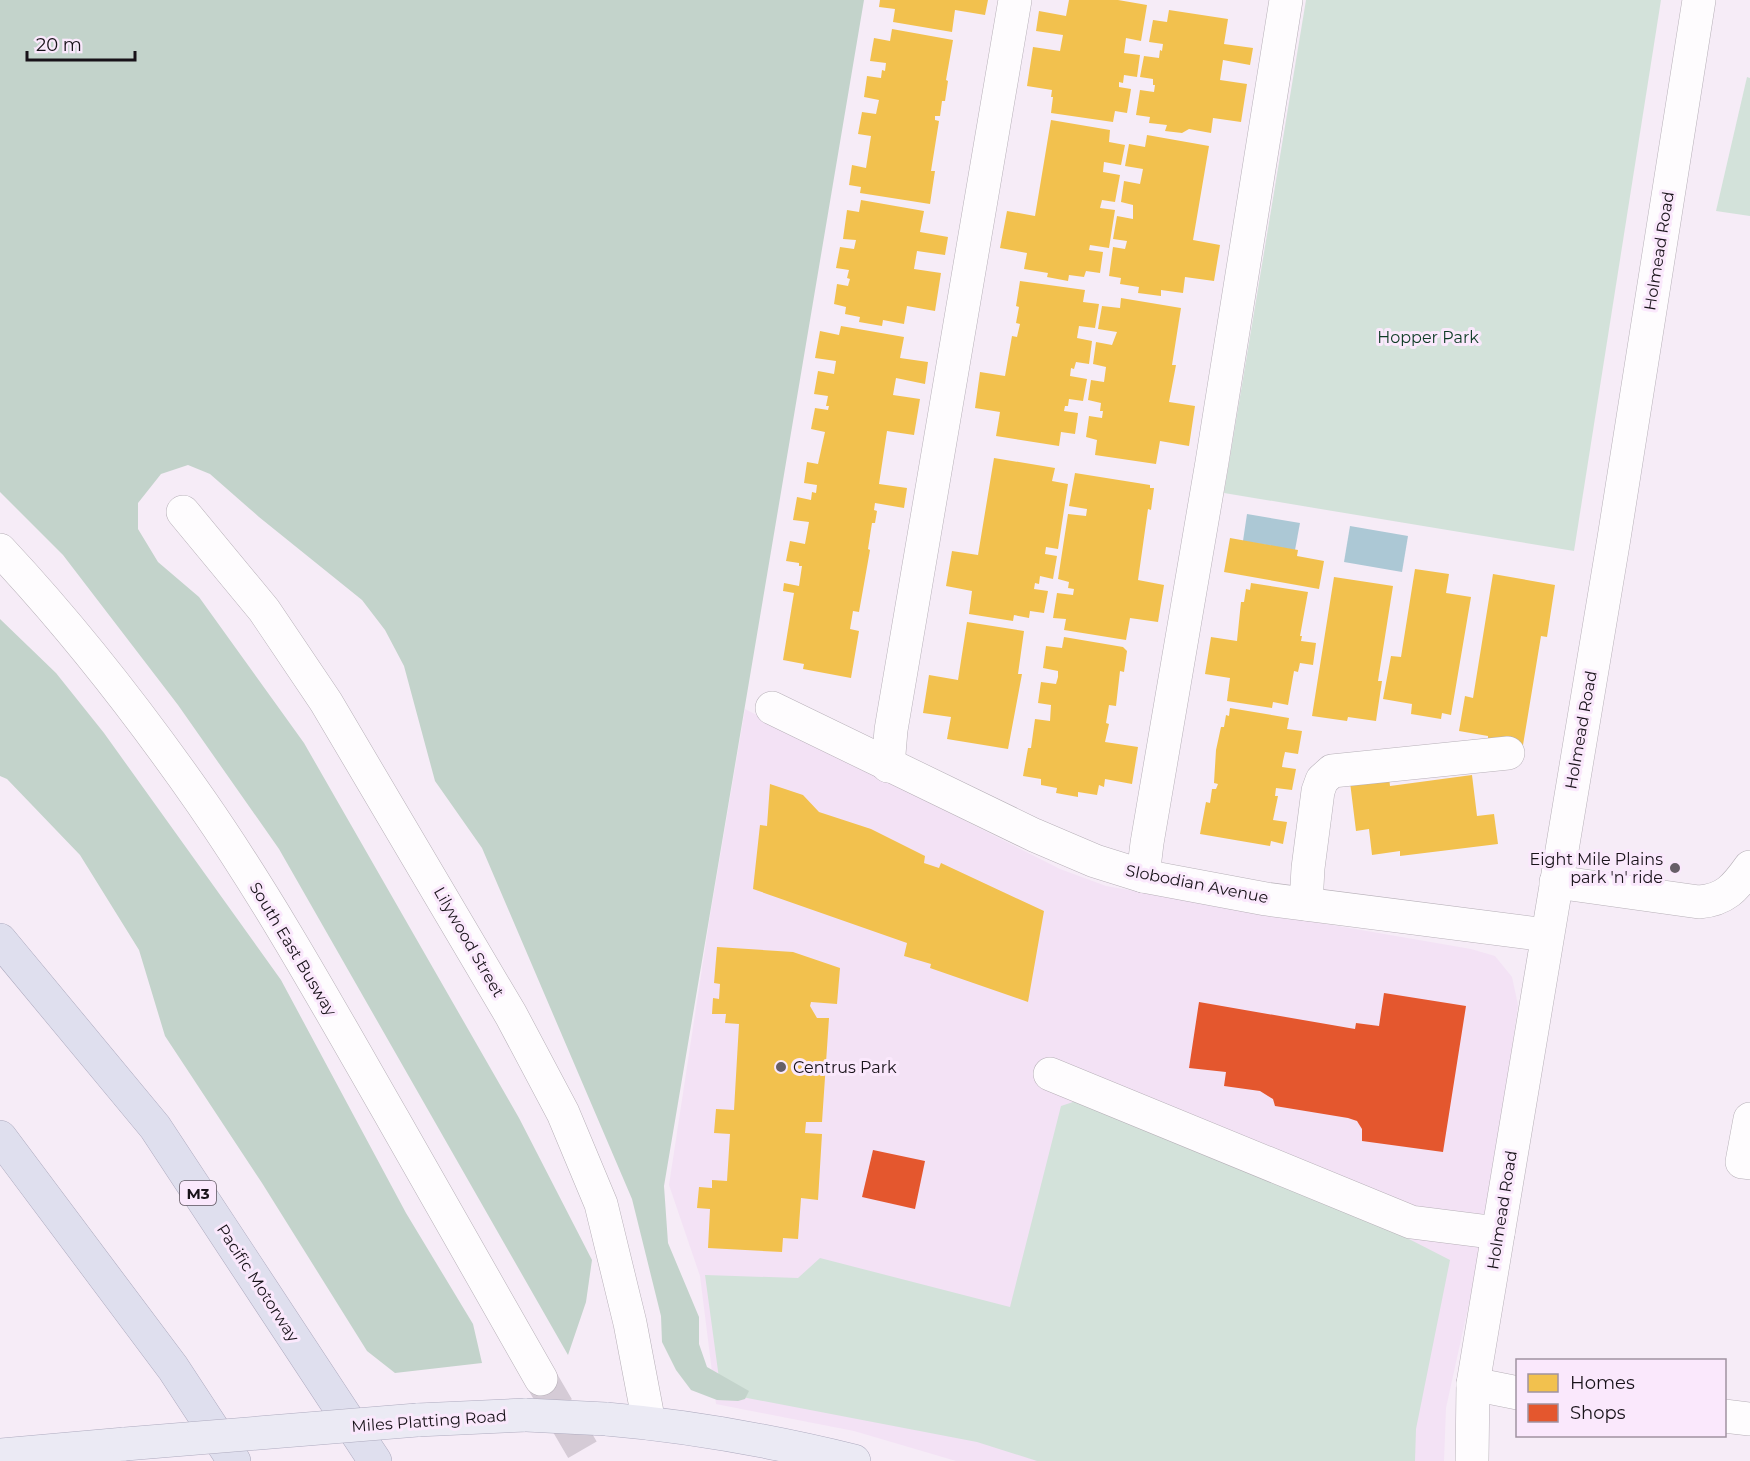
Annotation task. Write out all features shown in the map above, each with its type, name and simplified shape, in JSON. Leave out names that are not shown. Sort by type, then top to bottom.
[{"type":"highway","name":"Pacific Motorway","points":[[0,940],[155,1127],[375,1461]]},
{"type":"highway","points":[[0,1137],[173,1368],[234,1461]]},
{"type":"main road","name":"Miles Platting Road","points":[[0,1455],[417,1420],[526,1415],[649,1423],[740,1435],[854,1461]]},
{"type":"street","points":[[888,766],[893,718],[1015,0]]},
{"type":"street","points":[[1143,876],[1286,0]]},
{"type":"street","name":"Holmead Road","points":[[1472,1461],[1473,1384],[1617,515],[1699,0]]},
{"type":"street","name":"Lilywood Street","points":[[183,512],[264,610],[326,702],[511,1015],[563,1113],[601,1204],[630,1323],[649,1423]]},
{"type":"street","name":"South East Busway","points":[[0,550],[44,597],[116,686],[203,804],[280,925],[541,1379]]},
{"type":"street","name":"Slobodian Avenue","points":[[772,708],[1034,836],[1095,861],[1143,876],[1306,904],[1547,935]]},
{"type":"street","points":[[1306,904],[1308,868],[1318,791],[1322,780],[1332,771],[1508,753]]},
{"type":"street","points":[[1556,882],[1699,902],[1715,900],[1726,894],[1750,867]]},
{"type":"street","points":[[1050,1074],[1410,1222],[1498,1233]]},
{"type":"street","points":[[1750,1119],[1742,1162],[1750,1163]]},
{"type":"street","points":[[1473,1384],[1516,1393]]},
{"type":"street","points":[[1726,1416],[1750,1419]]},
{"type":"shaded area","points":[[0,0],[864,0],[664,1186],[668,1243],[699,1317],[699,1344],[707,1367],[749,1391],[745,1399],[717,1400],[691,1390],[676,1370],[662,1342],[661,1316],[632,1199],[482,848],[435,781],[404,666],[385,630],[362,600],[259,517],[210,474],[188,465],[161,474],[138,503],[138,529],[158,562],[199,597],[304,743],[519,1118],[592,1260],[586,1302],[568,1355],[279,849],[178,705],[63,555],[0,492]]},
{"type":"shaded area","points":[[0,619],[56,673],[104,733],[281,980],[406,1213],[473,1324],[482,1363],[395,1373],[367,1351],[262,1183],[165,1036],[139,950],[80,855],[7,779],[0,776]]},
{"type":"shaded area","points":[[745,709],[1060,869],[1106,886],[1471,949],[1495,956],[1512,977],[1518,1005],[1489,1212],[1446,1408],[1444,1461],[956,1461],[854,1431],[716,1404],[700,1276],[669,1185],[710,916]]},
{"type":"green space","name":"Hopper Park","points":[[1306,0],[1661,0],[1574,551],[1224,493]]},
{"type":"green space","points":[[1747,77],[1750,78],[1750,216],[1716,211]]},
{"type":"green space","points":[[1076,1101],[1407,1238],[1450,1260],[1416,1429],[1415,1461],[1037,1461],[977,1442],[721,1393],[705,1275],[798,1278],[820,1258],[1010,1307],[1061,1106]]},
{"type":"water","points":[[1247,514],[1300,523],[1295,550],[1243,541]]},
{"type":"water","points":[[1350,526],[1408,536],[1402,572],[1344,562]]},
{"type":"building: Homes","points":[[880,0],[988,0],[985,15],[955,10],[952,32],[893,22],[895,9],[879,7]]},
{"type":"building: Homes","points":[[1069,0],[1118,0],[1147,5],[1141,41],[1126,38],[1124,53],[1140,55],[1137,77],[1124,75],[1123,83],[1119,82],[1119,87],[1131,89],[1127,113],[1115,111],[1113,122],[1051,113],[1052,90],[1027,86],[1033,47],[1060,51],[1063,35],[1036,31],[1039,11],[1066,16]]},
{"type":"building: Homes","points":[[1169,10],[1228,19],[1224,44],[1253,48],[1250,65],[1223,60],[1220,80],[1247,84],[1241,122],[1213,118],[1211,133],[1189,129],[1182,133],[1165,131],[1167,125],[1149,123],[1150,117],[1136,115],[1140,90],[1154,92],[1155,85],[1153,85],[1153,79],[1140,77],[1144,56],[1159,58],[1160,50],[1162,51],[1163,44],[1149,42],[1153,20],[1167,22]]},
{"type":"building: Homes","points":[[892,29],[953,40],[945,101],[942,101],[940,116],[935,116],[935,120],[939,121],[931,171],[935,171],[930,204],[860,193],[861,187],[849,185],[852,165],[866,168],[871,136],[858,134],[862,112],[876,114],[879,100],[864,97],[867,76],[881,78],[882,70],[885,71],[886,63],[870,61],[874,38],[890,41]]},
{"type":"building: Homes","points":[[1051,120],[1110,130],[1109,142],[1125,145],[1121,165],[1104,162],[1103,172],[1120,175],[1115,202],[1102,200],[1100,208],[1115,210],[1109,248],[1090,245],[1089,250],[1103,252],[1100,273],[1086,271],[1084,277],[1069,275],[1068,281],[1047,277],[1048,273],[1024,269],[1027,253],[1000,248],[1007,211],[1035,216]]},
{"type":"building: Homes","points":[[1147,135],[1209,146],[1193,240],[1220,245],[1214,281],[1185,277],[1183,293],[1161,290],[1161,296],[1138,293],[1139,287],[1120,284],[1121,278],[1109,276],[1113,247],[1125,249],[1127,241],[1113,239],[1117,216],[1133,219],[1133,205],[1121,202],[1124,181],[1140,184],[1143,169],[1125,166],[1129,144],[1145,147]]},
{"type":"building: Homes","points":[[861,200],[924,211],[920,232],[948,237],[945,255],[917,251],[914,269],[941,273],[935,311],[907,306],[904,324],[883,320],[882,326],[859,322],[860,317],[845,314],[846,307],[834,304],[837,284],[848,286],[850,279],[847,278],[849,270],[836,268],[840,247],[854,249],[856,240],[843,239],[847,210],[859,212]]},
{"type":"building: Homes","points":[[1020,281],[1085,290],[1083,302],[1099,304],[1095,328],[1079,326],[1077,338],[1092,341],[1089,364],[1076,362],[1074,369],[1071,368],[1070,376],[1087,379],[1083,401],[1069,399],[1068,406],[1065,406],[1064,411],[1078,413],[1075,434],[1061,432],[1059,446],[996,436],[1000,412],[975,408],[980,372],[1005,376],[1012,336],[1017,337],[1020,324],[1016,323],[1019,307],[1016,306]]},
{"type":"building: Homes","points":[[1121,298],[1181,308],[1172,365],[1176,365],[1169,402],[1195,406],[1189,446],[1160,441],[1156,464],[1095,455],[1097,440],[1086,437],[1089,416],[1102,418],[1103,411],[1100,411],[1101,403],[1088,400],[1091,380],[1104,382],[1106,367],[1093,364],[1096,342],[1112,345],[1117,332],[1098,329],[1102,306],[1120,308]]},
{"type":"building: Homes","points":[[841,326],[904,337],[900,358],[928,362],[925,384],[896,378],[893,395],[920,399],[914,435],[887,431],[879,484],[907,488],[904,508],[875,503],[874,510],[877,511],[875,523],[872,523],[868,549],[870,550],[859,612],[853,611],[850,629],[859,631],[851,678],[803,669],[804,664],[783,660],[794,593],[783,591],[784,583],[799,586],[802,566],[799,566],[799,563],[786,561],[790,541],[805,544],[809,522],[793,520],[797,497],[811,500],[812,492],[816,493],[817,485],[804,483],[807,462],[818,464],[825,432],[811,429],[815,408],[828,410],[829,406],[826,406],[828,396],[814,394],[818,371],[834,374],[836,361],[815,358],[820,331],[839,335]]},
{"type":"building: Homes","points":[[994,458],[1055,468],[1052,481],[1068,484],[1058,549],[1046,547],[1045,554],[1057,556],[1053,579],[1040,576],[1039,584],[1035,583],[1034,589],[1048,591],[1044,613],[1030,611],[1029,618],[1014,615],[1013,621],[969,614],[972,591],[946,586],[952,551],[978,555]]},
{"type":"building: Homes","points":[[1075,473],[1150,485],[1150,488],[1154,488],[1151,510],[1148,509],[1138,580],[1164,585],[1158,622],[1130,618],[1126,640],[1064,630],[1066,619],[1053,618],[1057,593],[1073,595],[1074,589],[1068,588],[1069,582],[1058,579],[1068,514],[1086,516],[1087,509],[1069,506]]},
{"type":"building: Homes","points":[[1230,538],[1298,550],[1297,556],[1324,561],[1319,589],[1224,572]]},
{"type":"building: Homes","points":[[1415,569],[1449,574],[1446,593],[1471,597],[1451,715],[1442,713],[1441,719],[1411,714],[1412,704],[1383,699],[1391,656],[1401,657]]},
{"type":"building: Homes","points":[[1493,574],[1555,585],[1547,637],[1541,636],[1523,745],[1488,740],[1488,736],[1459,731],[1465,696],[1473,698]]},
{"type":"building: Homes","points":[[1334,577],[1393,586],[1378,681],[1382,681],[1376,721],[1348,717],[1347,721],[1312,716]]},
{"type":"building: Homes","points":[[1251,583],[1308,592],[1300,636],[1302,636],[1301,641],[1316,643],[1313,665],[1300,663],[1298,672],[1294,671],[1288,705],[1273,702],[1272,708],[1227,701],[1230,678],[1205,674],[1211,637],[1237,641],[1241,602],[1244,602],[1246,589],[1250,590]]},
{"type":"building: Homes","points":[[967,622],[1024,631],[1018,674],[1022,674],[1008,749],[947,739],[951,717],[923,713],[929,675],[958,680]]},
{"type":"building: Homes","points":[[1064,637],[1123,647],[1127,651],[1124,672],[1120,671],[1116,706],[1109,705],[1106,723],[1109,724],[1105,742],[1138,747],[1132,784],[1105,779],[1104,787],[1099,785],[1097,795],[1078,792],[1078,797],[1056,793],[1057,788],[1041,785],[1041,779],[1023,776],[1028,748],[1031,748],[1035,719],[1050,721],[1051,705],[1038,703],[1041,682],[1056,684],[1058,677],[1058,671],[1043,668],[1046,646],[1062,648]]},
{"type":"building: Homes","points":[[1230,708],[1289,718],[1287,729],[1302,731],[1298,754],[1285,752],[1283,761],[1282,767],[1296,769],[1292,790],[1276,788],[1275,796],[1278,796],[1273,820],[1287,822],[1283,844],[1271,841],[1270,846],[1200,834],[1206,802],[1210,803],[1212,789],[1216,789],[1218,784],[1214,783],[1216,750],[1221,727],[1224,727]]},
{"type":"building: Homes","points":[[1472,775],[1477,816],[1494,814],[1498,844],[1400,856],[1400,851],[1372,855],[1369,829],[1356,831],[1350,782],[1389,777],[1390,786]]},
{"type":"building: Homes","points":[[770,784],[803,795],[819,812],[871,829],[925,856],[924,863],[939,868],[941,863],[1044,911],[1028,1002],[930,968],[931,964],[904,956],[907,943],[753,889],[760,825],[767,826]]},
{"type":"building: Homes","name":"Centrus Park","points":[[717,947],[793,952],[840,968],[837,1004],[811,1002],[810,1006],[817,1018],[829,1018],[822,1122],[806,1122],[805,1133],[822,1134],[818,1200],[801,1198],[798,1239],[783,1238],[782,1252],[708,1248],[710,1209],[697,1208],[699,1187],[712,1188],[712,1180],[727,1181],[730,1134],[714,1133],[716,1109],[734,1110],[739,1024],[725,1023],[726,1014],[712,1014],[713,998],[719,999],[720,984],[714,983]]},
{"type":"building: Shops","points":[[1384,993],[1466,1006],[1443,1152],[1362,1141],[1362,1129],[1357,1121],[1275,1106],[1273,1099],[1260,1091],[1224,1086],[1226,1072],[1189,1068],[1199,1002],[1355,1029],[1356,1023],[1379,1026]]},
{"type":"building: Shops","points":[[873,1150],[925,1161],[915,1209],[862,1197]]},
{"type":"tunnel","points":[[541,1379],[589,1461]]},
{"type":"place","name":"Eight Mile Plains park 'n' ride","points":[[1675,868]]},
{"type":"place","name":"Centrus Park","points":[[781,1067]]}]
